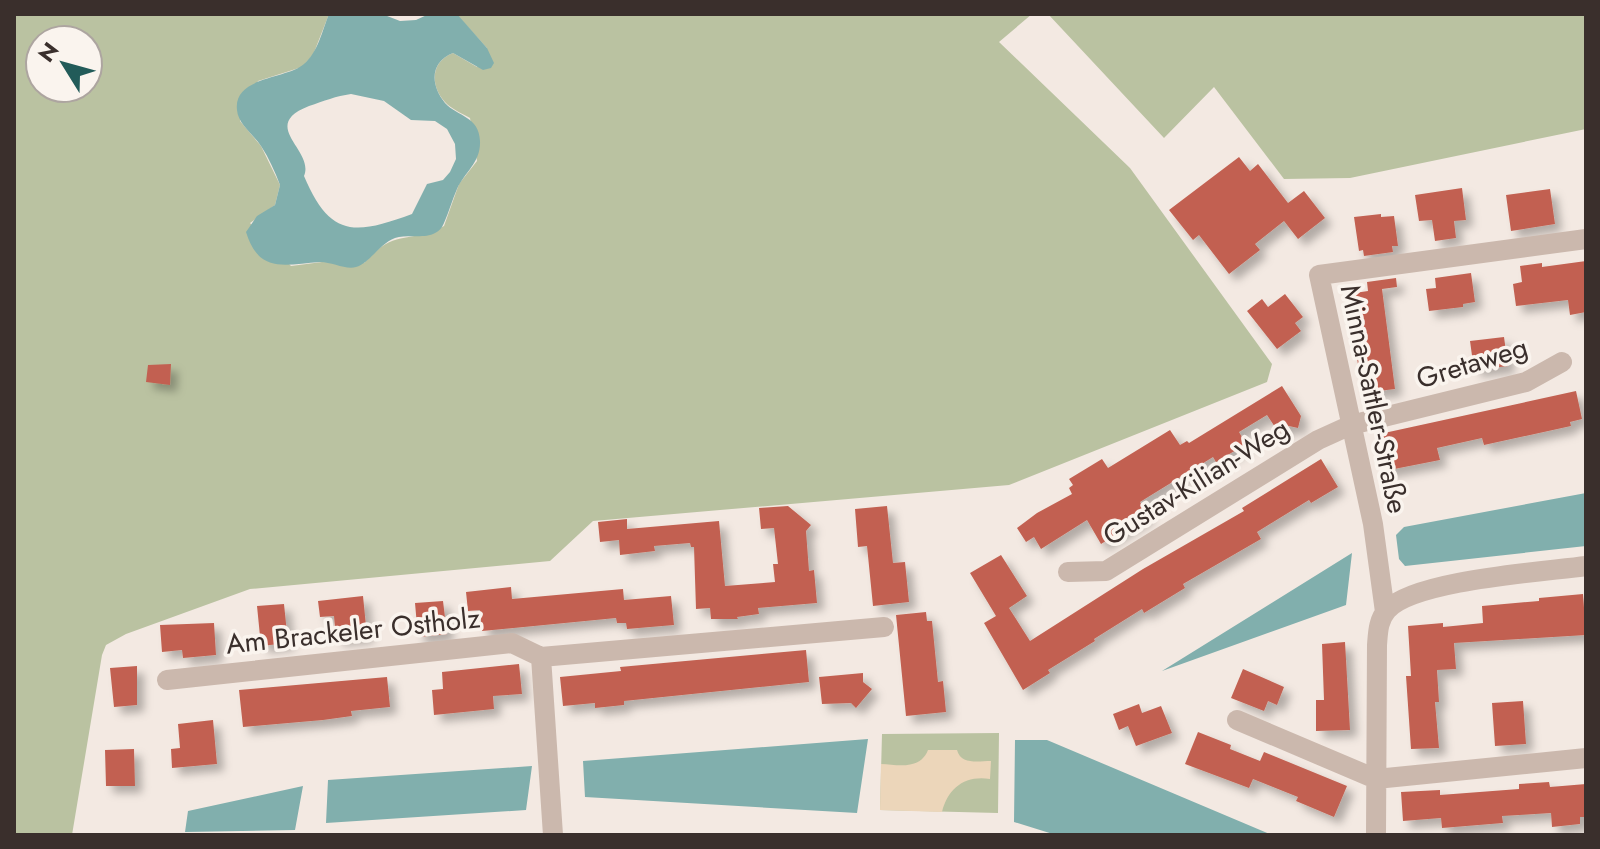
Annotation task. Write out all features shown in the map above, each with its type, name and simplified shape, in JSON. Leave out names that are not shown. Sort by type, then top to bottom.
[{"type":"street","name":"Minna-Sattler-Straße","points":[[1376,835],[1377,645],[1379,623],[1385,612],[1373,524],[1319,275],[1586,239]]},
{"type":"street","name":"Gretaweg","points":[[1351,425],[1526,382],[1562,362]]},
{"type":"street","name":"Gustav-Kilian-Weg","points":[[1068,572],[1106,571],[1318,440],[1351,425]]},
{"type":"street","points":[[1385,612],[1399,599],[1432,587],[1586,566]]},
{"type":"street","name":"Am Brackeler Ostholz","points":[[167,680],[512,643],[541,657],[884,627]]},
{"type":"street","points":[[541,657],[553,835]]},
{"type":"street","points":[[1237,720],[1376,779],[1586,758]]},
{"type":"green space","points":[[14,14],[329,14],[313,55],[302,67],[258,81],[240,121],[261,146],[280,185],[275,205],[250,223],[291,266],[322,262],[364,263],[394,240],[444,226],[459,184],[477,161],[470,118],[442,99],[435,84],[436,69],[445,57],[453,53],[477,67],[487,48],[456,14],[1032,14],[999,42],[1130,168],[1272,364],[1267,382],[1009,485],[593,521],[550,561],[250,589],[126,634],[106,645],[102,655],[72,835],[14,835]]},
{"type":"green space","points":[[1048,14],[1586,14],[1586,129],[1350,178],[1284,179],[1214,87],[1164,138]]},
{"type":"green space","points":[[999,733],[998,813],[880,810],[882,734]]},
{"type":"sand","points":[[928,750],[957,750],[966,760],[991,761],[990,779],[973,779],[959,785],[949,796],[942,812],[880,810],[881,764],[914,763],[920,761]]},
{"type":"water","points":[[329,14],[382,14],[400,21],[416,20],[429,14],[457,14],[487,48],[494,63],[491,68],[483,70],[453,53],[436,68],[435,82],[445,103],[476,126],[480,148],[457,189],[444,223],[435,233],[395,238],[356,267],[320,262],[275,264],[258,255],[246,232],[257,216],[275,205],[280,185],[264,151],[240,120],[238,99],[252,84],[304,64],[316,47]],"holes":[[[351,94],[384,101],[411,120],[435,121],[447,129],[455,144],[456,159],[443,180],[427,184],[412,214],[375,226],[346,226],[324,211],[314,196],[304,176],[305,166],[288,130],[288,122],[309,106],[340,96]]]},
{"type":"water","points":[[1586,493],[1586,546],[1405,566],[1399,559],[1396,535],[1404,527]]},
{"type":"water","points":[[1352,553],[1346,605],[1162,671]]},
{"type":"water","points":[[868,739],[857,813],[585,797],[583,761]]},
{"type":"water","points":[[1015,740],[1047,740],[1272,835],[1056,835],[1014,822]]},
{"type":"water","points":[[532,766],[526,810],[326,823],[328,780]]},
{"type":"water","points":[[303,786],[295,830],[185,832],[188,811]]},
{"type":"building","points":[[1239,157],[1250,171],[1258,164],[1288,203],[1304,191],[1325,218],[1298,239],[1284,221],[1255,244],[1260,250],[1229,274],[1199,235],[1193,240],[1169,210]]},
{"type":"building","points":[[1462,188],[1466,220],[1454,221],[1456,238],[1435,241],[1432,220],[1419,221],[1415,195]]},
{"type":"building","points":[[1550,189],[1555,224],[1511,231],[1506,195]]},
{"type":"building","points":[[1381,214],[1381,217],[1394,216],[1398,246],[1392,246],[1393,252],[1364,256],[1363,250],[1359,251],[1354,217]]},
{"type":"building","points":[[1586,261],[1586,312],[1570,315],[1568,300],[1516,306],[1513,284],[1522,282],[1520,266],[1542,263],[1542,267]]},
{"type":"building","points":[[1471,273],[1475,302],[1463,304],[1463,307],[1429,311],[1426,289],[1436,288],[1435,278]]},
{"type":"building","points":[[1396,278],[1397,287],[1382,289],[1395,389],[1362,393],[1348,294],[1368,291],[1367,282]]},
{"type":"building","points":[[1285,294],[1303,317],[1295,323],[1301,331],[1277,349],[1247,311],[1262,299],[1268,307]]},
{"type":"building","points":[[1504,337],[1508,366],[1474,370],[1470,341]]},
{"type":"building","points":[[171,364],[170,385],[146,382],[148,365]]},
{"type":"building","points":[[1282,386],[1301,416],[1298,428],[1289,426],[1279,433],[1267,415],[1239,432],[1246,444],[1216,462],[1213,457],[1140,502],[1148,515],[1101,544],[1087,520],[1041,549],[1034,537],[1026,542],[1017,528],[1072,494],[1069,488],[1073,485],[1069,479],[1102,459],[1108,468],[1170,430],[1180,445],[1189,443]]},
{"type":"building","points":[[1576,391],[1582,419],[1570,422],[1571,426],[1484,445],[1482,438],[1437,448],[1440,460],[1384,471],[1375,435]]},
{"type":"building","points":[[1321,459],[1338,487],[1311,503],[1309,500],[1257,532],[1261,539],[1183,584],[1185,588],[1144,613],[1142,609],[1094,639],[1023,690],[984,623],[996,616],[970,573],[1001,555],[1027,596],[1009,608],[1030,641],[1143,569],[1244,511],[1242,508]]},
{"type":"building","points":[[788,506],[811,525],[806,531],[809,571],[814,570],[817,603],[758,608],[759,614],[738,619],[711,619],[710,608],[696,609],[694,547],[690,543],[654,546],[655,551],[620,555],[619,540],[600,542],[598,522],[627,519],[627,529],[719,521],[725,586],[775,582],[773,564],[778,564],[774,528],[761,529],[759,508]]},
{"type":"building","points":[[887,506],[893,563],[905,562],[909,602],[873,606],[867,546],[858,547],[855,509]]},
{"type":"building","points":[[511,587],[512,599],[623,589],[624,600],[671,596],[674,625],[627,629],[626,623],[617,623],[616,618],[482,631],[480,610],[468,611],[466,592]]},
{"type":"building","points":[[1583,594],[1586,635],[1454,643],[1456,669],[1437,670],[1439,702],[1435,702],[1439,748],[1411,749],[1406,676],[1411,676],[1408,626],[1483,623],[1482,606]]},
{"type":"building","points":[[363,596],[367,636],[336,639],[334,616],[320,617],[318,601]]},
{"type":"building","points":[[443,601],[447,634],[418,637],[415,603]]},
{"type":"building","points":[[284,604],[288,643],[261,646],[257,606]]},
{"type":"building","points":[[926,612],[927,621],[932,621],[938,682],[943,681],[946,712],[906,716],[896,615]]},
{"type":"building","points":[[214,623],[216,655],[183,658],[182,650],[162,652],[160,625]]},
{"type":"building","points":[[1345,642],[1350,730],[1316,731],[1316,700],[1324,700],[1322,644]]},
{"type":"building","points":[[806,650],[809,682],[624,701],[624,705],[595,708],[595,703],[563,706],[560,677],[621,671],[620,667]]},
{"type":"building","points":[[519,664],[522,694],[493,696],[494,709],[434,715],[432,690],[443,689],[442,672]]},
{"type":"building","points":[[137,666],[137,705],[114,707],[110,668]]},
{"type":"building","points":[[1243,669],[1284,687],[1277,705],[1268,701],[1264,711],[1231,698]]},
{"type":"building","points":[[863,673],[863,682],[872,689],[856,708],[851,703],[822,704],[819,677]]},
{"type":"building","points":[[387,677],[390,707],[351,711],[352,716],[323,720],[243,727],[239,690]]},
{"type":"building","points":[[1523,701],[1526,744],[1495,746],[1492,703]]},
{"type":"building","points":[[1139,704],[1142,713],[1161,706],[1172,733],[1136,746],[1128,726],[1119,730],[1113,714]]},
{"type":"building","points":[[213,720],[217,764],[172,768],[171,749],[180,748],[178,724]]},
{"type":"building","points":[[1198,732],[1260,761],[1264,752],[1347,786],[1334,817],[1296,801],[1298,797],[1253,779],[1249,788],[1185,764]]},
{"type":"building","points":[[134,749],[135,786],[106,786],[105,750]]},
{"type":"building","points":[[1549,782],[1550,787],[1586,784],[1586,817],[1580,817],[1580,824],[1552,827],[1551,813],[1502,816],[1503,823],[1442,828],[1441,818],[1403,821],[1401,792],[1440,790],[1440,795],[1519,789],[1519,784]]}]
